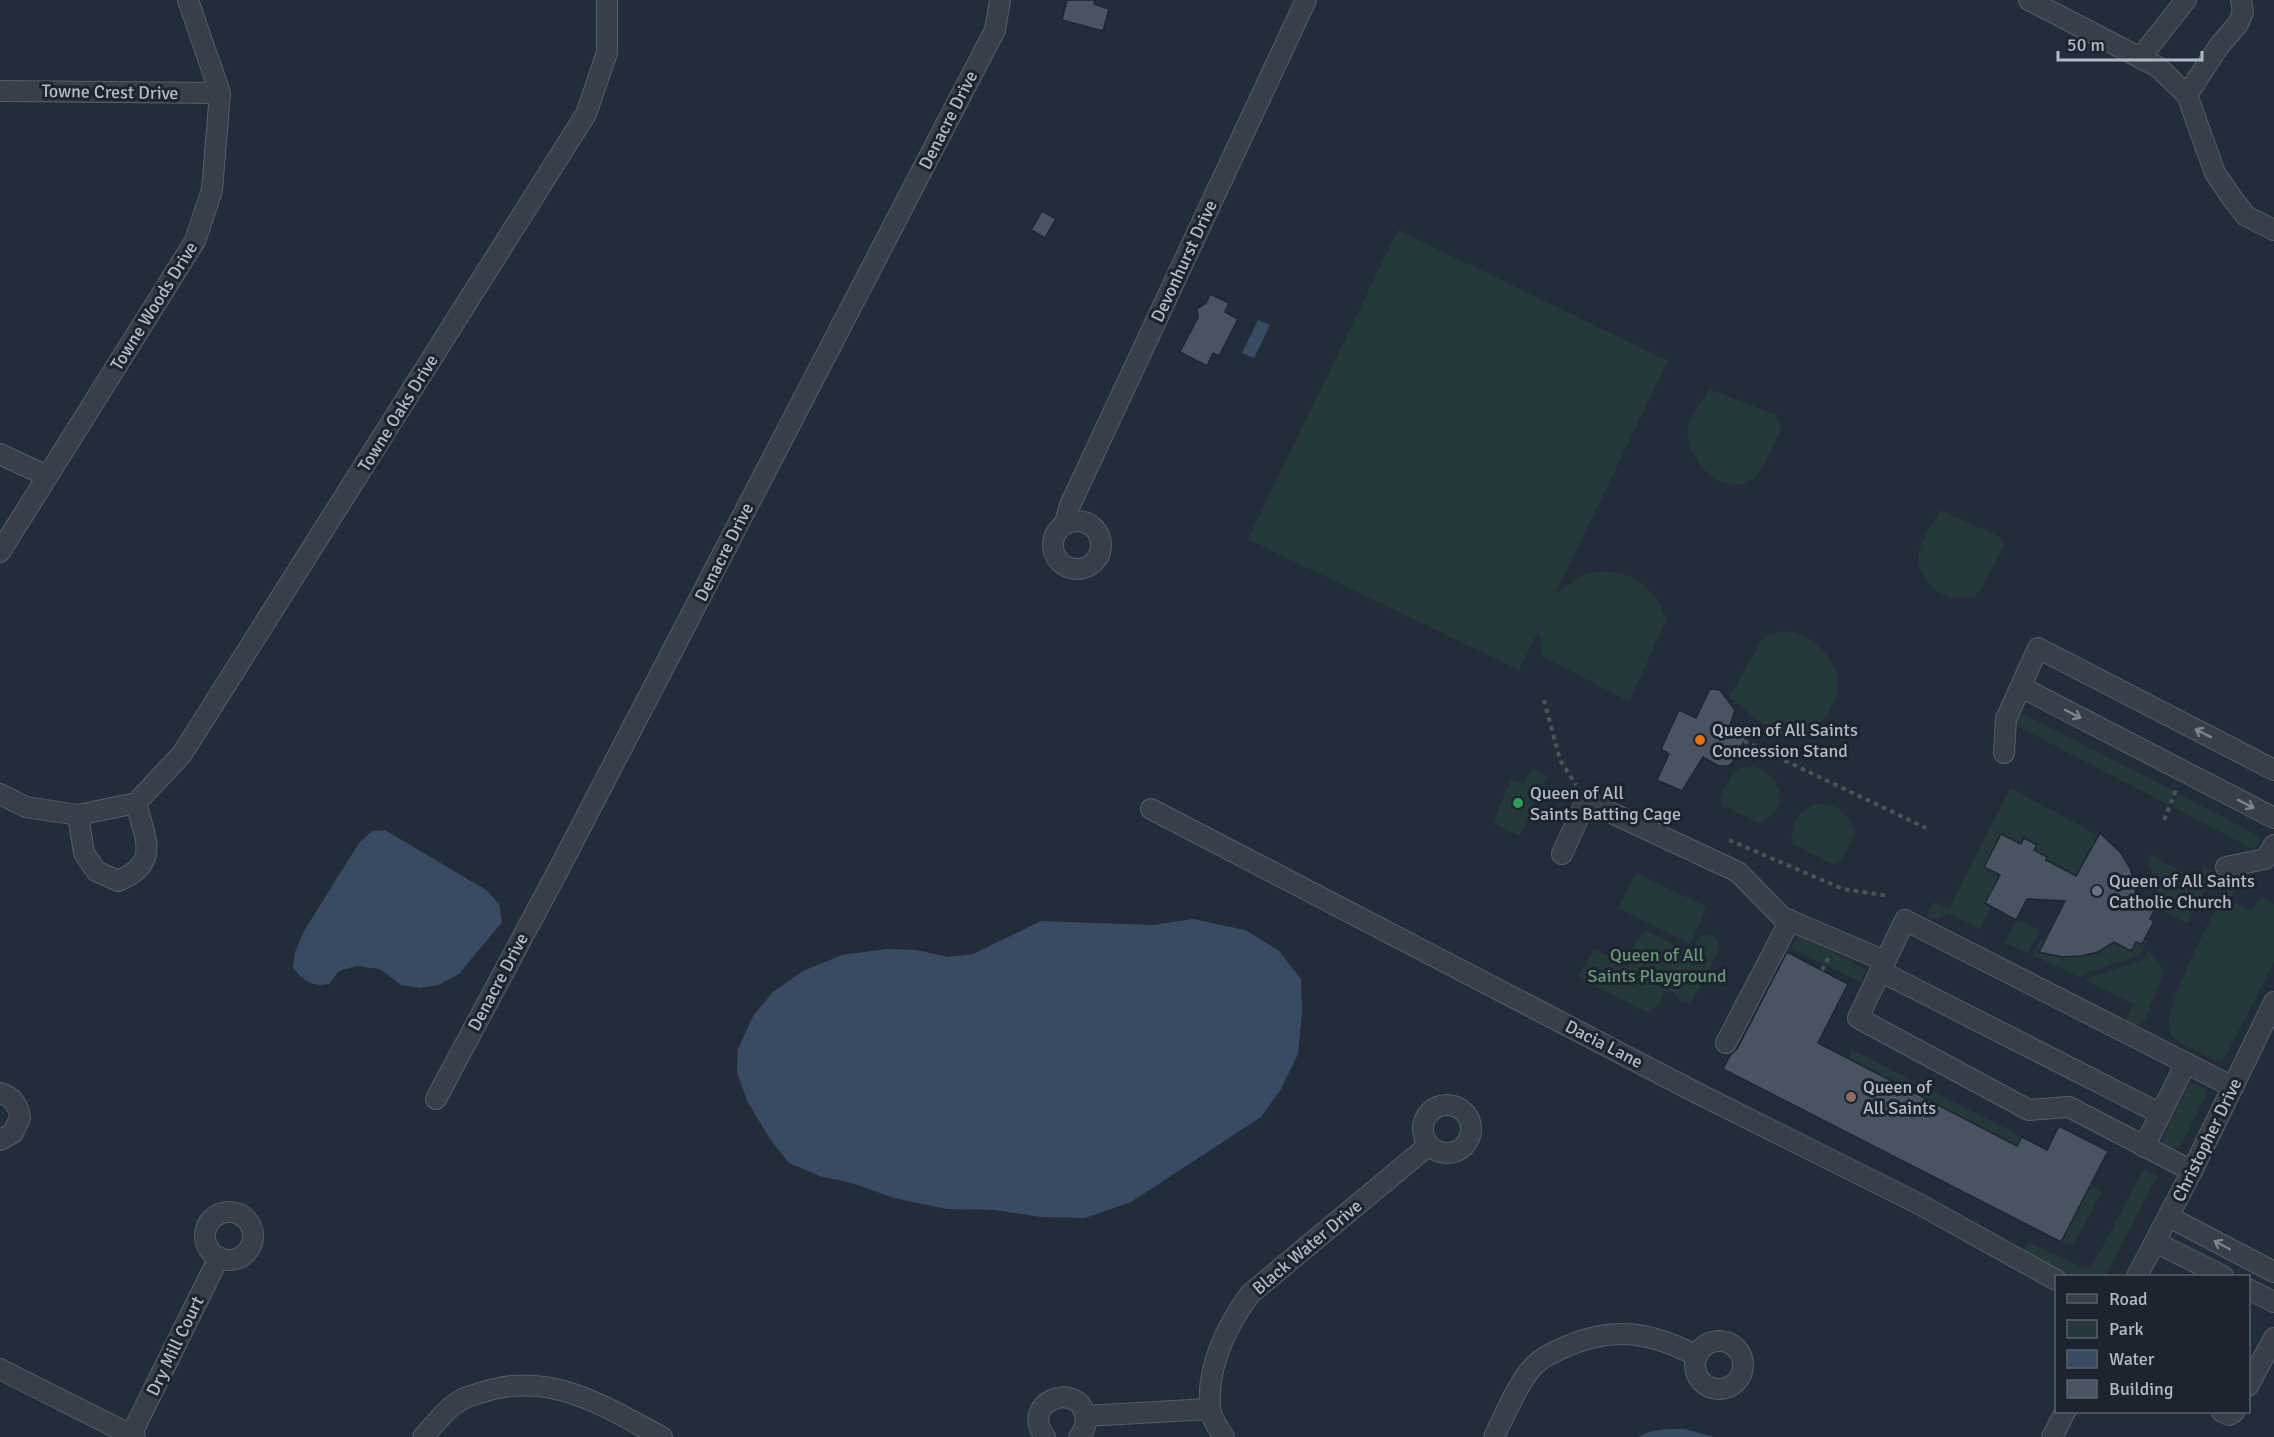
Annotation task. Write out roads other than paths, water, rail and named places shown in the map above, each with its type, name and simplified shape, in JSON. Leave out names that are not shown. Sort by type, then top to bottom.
[{"type":"street","name":"Towne Woods Drive","points":[[0,552],[8,520],[47,476],[195,242],[212,190],[220,93],[188,0]]},
{"type":"street","name":"Towne Oaks Drive","points":[[136,803],[182,754],[202,725],[586,114],[607,53],[607,0]]},
{"type":"street","name":"Denacre Drive","points":[[436,1099],[561,865],[989,40],[994,30],[1000,0]]},
{"type":"street","name":"Devonhurst Drive","points":[[1065,523],[1070,505],[1306,0]]},
{"type":"street","points":[[2029,0],[2158,67],[2187,94],[2215,173],[2246,216],[2274,230]]},
{"type":"street","points":[[2140,58],[2186,0]]},
{"type":"street","points":[[2187,94],[2238,24],[2243,12],[2241,0]]},
{"type":"street","name":"Towne Crest Drive","points":[[0,91],[220,93]]},
{"type":"street","points":[[0,454],[47,476]]},
{"type":"street","points":[[2004,753],[2006,719],[2038,648],[2274,770]]},
{"type":"street","points":[[2021,687],[2274,818]]},
{"type":"street","points":[[0,794],[26,807],[78,815],[136,803],[146,846],[146,859],[133,875],[118,881],[96,872],[84,853],[78,815]]},
{"type":"street","points":[[1562,854],[1586,801],[1738,872],[1782,917],[1882,966],[2161,1114]]},
{"type":"street","name":"Dacia Lane","points":[[1151,809],[1697,1093],[1922,1205],[2055,1279]]},
{"type":"street","points":[[2226,867],[2265,859],[2274,845]]},
{"type":"street","points":[[1726,1043],[1790,920]]},
{"type":"street","points":[[2192,1171],[2069,1107],[2029,1110],[1858,1018],[1882,966],[1905,920],[2233,1087]]},
{"type":"street","name":"Christopher Drive","points":[[2138,1275],[2192,1171],[2274,1002]]},
{"type":"street","points":[[2144,1148],[2186,1063]]},
{"type":"street","points":[[0,1093],[15,1102],[20,1118],[14,1133],[0,1140]]},
{"type":"street","name":"Black Water Drive","points":[[1209,1409],[1214,1363],[1229,1325],[1250,1294],[1429,1145]]},
{"type":"street","points":[[2169,1217],[2260,1272]]},
{"type":"street","points":[[2156,1242],[2221,1275]]},
{"type":"street","name":"Dry Mill Court","points":[[133,1436],[219,1257]]},
{"type":"street","points":[[2250,1290],[2274,1302]]},
{"type":"street","points":[[1494,1437],[1531,1369],[1548,1355],[1573,1344],[1603,1334],[1623,1333],[1642,1335],[1675,1344],[1697,1356]]},
{"type":"street","points":[[2250,1382],[2274,1338]]},
{"type":"street","points":[[0,1369],[133,1436]]},
{"type":"street","points":[[423,1437],[445,1413],[462,1399],[498,1386],[523,1384],[586,1397],[662,1437]]},
{"type":"street","points":[[1045,1437],[1040,1430],[1041,1410],[1050,1400],[1064,1397],[1070,1398],[1081,1406],[1086,1416],[1085,1427],[1079,1437]]},
{"type":"street","points":[[1086,1416],[1209,1409],[1224,1437]]},
{"type":"street","points":[[2052,1437],[2064,1413]]},
{"type":"water","points":[[1258,320],[1270,325],[1254,358],[1242,353]]},
{"type":"water","points":[[385,830],[486,890],[499,904],[502,922],[459,974],[438,985],[420,988],[401,985],[380,969],[356,966],[339,971],[329,984],[318,985],[309,982],[293,968],[295,952],[304,931],[359,843],[372,831]]},
{"type":"water","points":[[1193,919],[1245,930],[1278,950],[1301,979],[1302,1011],[1298,1054],[1281,1089],[1261,1117],[1131,1202],[1085,1218],[1042,1217],[995,1210],[947,1209],[894,1198],[855,1184],[820,1176],[789,1163],[770,1139],[747,1101],[737,1072],[738,1049],[753,1016],[773,992],[803,971],[842,955],[886,949],[916,950],[948,957],[973,954],[1041,921],[1153,925]]},
{"type":"water","points":[[1685,1429],[1714,1437],[1639,1437],[1655,1431]]},
{"type":"place","name":"Queen of All Saints Concession Stand","points":[[1700,740]]},
{"type":"place","name":"Queen of All Saints Batting Cage","points":[[1518,803]]},
{"type":"place","name":"Queen of All Saints Catholic Church","points":[[2097,891]]},
{"type":"place","name":"Queen of All Saints","points":[[1851,1097]]},
{"type":"park label","name":"Queen of All Saints Playground","points":[[1657,965]]}]
